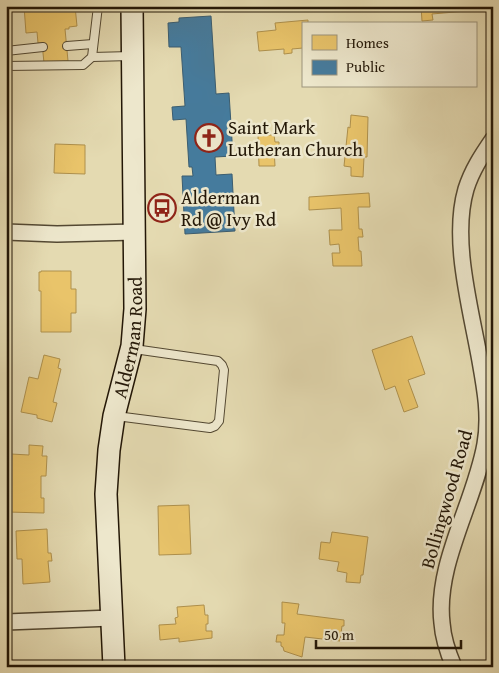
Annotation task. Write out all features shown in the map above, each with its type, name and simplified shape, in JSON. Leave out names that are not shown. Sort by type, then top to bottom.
[{"type":"main road","name":"Alderman Road","points":[[114,667],[106,494],[109,450],[114,416],[131,348],[136,309],[132,6]]},
{"type":"street","name":"Bollingwood Road","points":[[454,667],[447,649],[442,622],[441,601],[444,579],[486,464],[485,444],[490,417],[460,241],[461,215],[466,189],[476,165],[493,139]]},
{"type":"street","points":[[6,232],[57,234],[135,232]]},
{"type":"street","points":[[6,622],[112,618]]},
{"type":"lane","points":[[92,57],[98,6]]},
{"type":"lane","points":[[66,46],[93,44]]},
{"type":"lane","points":[[6,51],[43,47]]},
{"type":"lane","points":[[6,66],[83,65],[92,57],[133,56]]},
{"type":"lane","points":[[114,416],[210,428],[219,421],[224,370],[218,361],[131,348]]},
{"type":"building: Homes","points":[[24,6],[75,6],[77,26],[65,29],[68,61],[44,63],[42,43],[38,43],[37,32],[26,33]]},
{"type":"building: Homes","points":[[421,6],[466,6],[466,11],[432,14],[433,20],[422,21]]},
{"type":"building: Homes","points":[[308,20],[308,22],[302,22],[302,48],[292,49],[292,53],[284,54],[284,49],[259,51],[257,32],[276,30],[275,23]]},
{"type":"building: Homes","points":[[351,115],[368,117],[367,157],[364,157],[363,177],[351,176],[351,167],[344,166]]},
{"type":"building: Homes","points":[[258,135],[274,135],[275,142],[279,142],[279,148],[274,148],[275,166],[259,166]]},
{"type":"building: Homes","points":[[55,144],[85,145],[85,174],[54,173]]},
{"type":"building: Homes","points":[[9,148],[9,173],[6,173],[6,149]]},
{"type":"building: Homes","points":[[369,193],[370,207],[358,207],[359,229],[362,229],[363,237],[358,237],[362,266],[333,266],[332,253],[340,253],[339,244],[330,245],[329,230],[342,230],[341,208],[309,210],[309,197]]},
{"type":"building: Homes","points":[[71,271],[71,289],[76,289],[76,313],[71,313],[71,332],[41,332],[39,272]]},
{"type":"building: Homes","points":[[412,336],[425,374],[408,380],[418,407],[404,412],[395,386],[385,390],[372,350]]},
{"type":"building: Homes","points":[[44,355],[60,359],[58,368],[61,369],[53,402],[57,403],[52,422],[37,418],[37,415],[21,412],[29,377],[38,379]]},
{"type":"building: Homes","points":[[29,445],[43,446],[42,456],[47,456],[46,476],[41,476],[41,498],[44,498],[44,513],[8,512],[11,454],[29,455]]},
{"type":"building: Homes","points":[[189,505],[191,554],[159,555],[158,506]]},
{"type":"building: Homes","points":[[47,529],[48,553],[51,553],[52,561],[48,561],[50,582],[23,584],[22,559],[17,559],[16,531]]},
{"type":"building: Homes","points":[[332,532],[368,537],[363,575],[361,575],[360,583],[346,582],[347,573],[337,571],[339,562],[319,559],[321,542],[330,543]]},
{"type":"building: Homes","points":[[282,602],[299,604],[297,614],[344,620],[340,641],[305,637],[302,657],[284,651],[281,642],[276,642],[277,635],[284,635],[285,623],[282,623]]},
{"type":"building: Homes","points":[[204,605],[205,615],[208,615],[206,631],[212,631],[212,638],[179,642],[179,638],[160,640],[159,625],[176,624],[175,618],[178,617],[177,607]]},
{"type":"building: Public","name":"Saint Mark Lutheran Church","points":[[211,16],[216,94],[229,93],[233,156],[215,157],[216,175],[232,174],[235,231],[185,234],[182,176],[193,176],[192,167],[189,167],[186,119],[173,120],[172,107],[185,106],[181,47],[169,47],[168,23],[179,22],[179,18]]},
{"type":"place","name":"Saint Mark Lutheran Church","points":[[209,138]]},
{"type":"place","name":"Alderman Rd @ Ivy Rd","points":[[162,208]]}]
